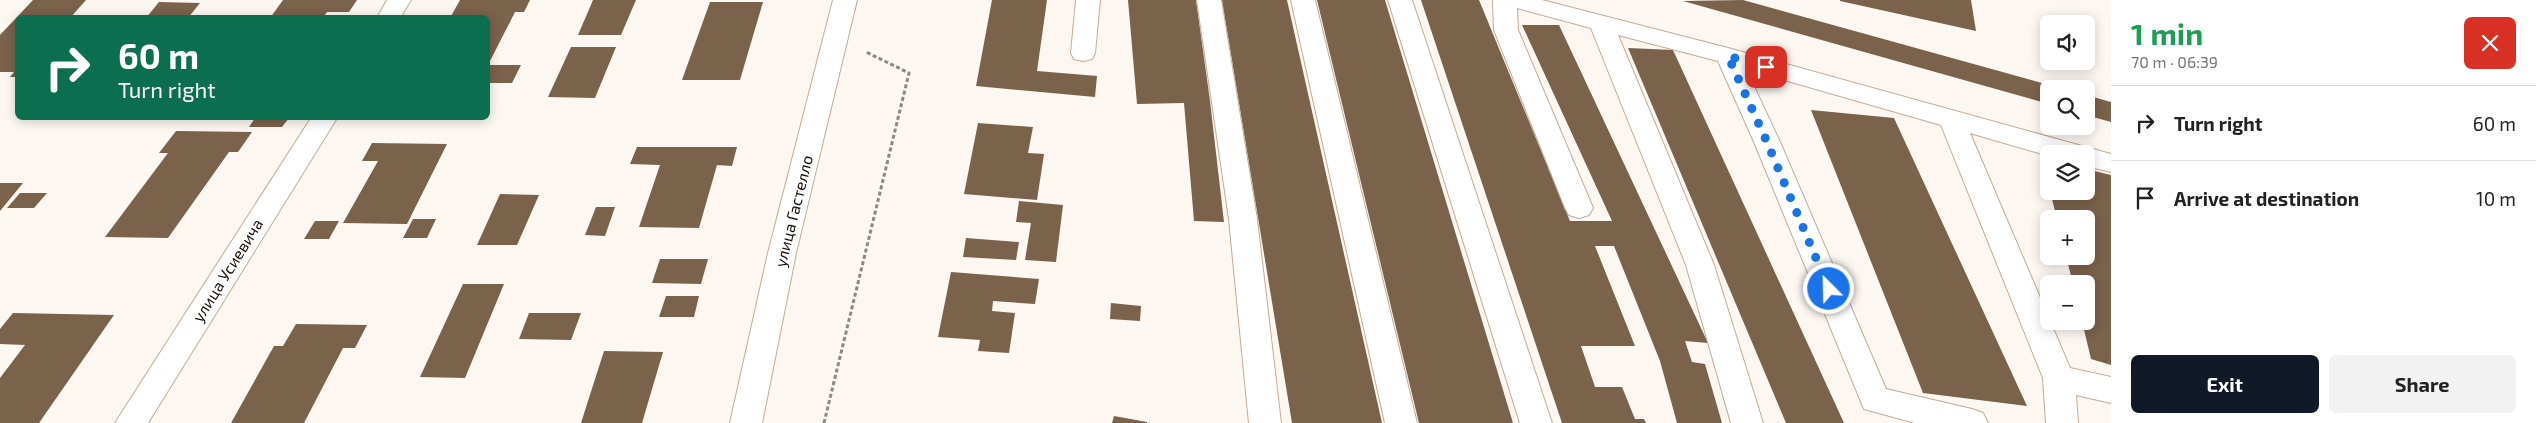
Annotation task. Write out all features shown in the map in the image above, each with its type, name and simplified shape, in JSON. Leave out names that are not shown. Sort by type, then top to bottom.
[{"type":"street","points":[[390,15],[399,0]]},
{"type":"street","name":"улица Гастелло","points":[[746,423],[782,253],[845,0]]},
{"type":"street","points":[[1083,53],[1088,0]]},
{"type":"street","points":[[1209,0],[1244,218],[1266,423]]},
{"type":"street","points":[[1303,0],[1401,423]]},
{"type":"street","points":[[1400,0],[1536,423]]},
{"type":"street","points":[[1505,0],[1506,30],[1579,208]]},
{"type":"street","points":[[1514,0],[1728,56],[2044,145]]},
{"type":"street","points":[[1552,10],[1573,0]]},
{"type":"street","points":[[1601,23],[1700,265],[1747,423]]},
{"type":"street","points":[[1728,56],[1767,142],[1875,400],[1972,423]]},
{"type":"street","points":[[1951,119],[2058,378],[2062,423]]},
{"type":"street","name":"улица Усиевича","points":[[131,423],[323,120]]},
{"type":"street","points":[[2095,159],[2111,164]]},
{"type":"street","points":[[2058,378],[2111,390]]},
{"type":"path","points":[[824,423],[909,73],[836,38]]},
{"type":"building","points":[[33,0],[86,0],[73,15],[19,15]]},
{"type":"building","points":[[283,0],[357,0],[349,12],[327,12],[325,15],[272,15]]},
{"type":"building","points":[[460,0],[530,0],[524,12],[515,12],[490,61],[490,15],[452,15]]},
{"type":"building","points":[[593,0],[636,0],[621,35],[578,35]]},
{"type":"building","points":[[992,0],[1047,0],[1037,71],[1097,76],[1095,97],[976,86]]},
{"type":"building","points":[[1128,0],[1196,0],[1224,222],[1194,221],[1184,103],[1137,104]]},
{"type":"building","points":[[1222,0],[1287,0],[1382,423],[1292,423]]},
{"type":"building","points":[[1317,0],[1385,0],[1513,423],[1419,423]]},
{"type":"building","points":[[1421,0],[1479,0],[1570,221],[1612,221],[1522,25],[1559,25],[1708,343],[1685,341],[1692,362],[1705,364],[1722,423],[1677,423],[1660,361],[1614,246],[1595,246],[1635,346],[1581,346],[1595,387],[1622,387],[1635,419],[1644,419],[1646,423],[1562,423]]},
{"type":"building","points":[[1743,0],[2040,82],[2040,101],[1683,1]]},
{"type":"building","points":[[1971,0],[1976,31],[1840,1]]},
{"type":"building","points":[[159,2],[200,3],[190,15],[148,15]]},
{"type":"building","points":[[710,2],[763,2],[740,80],[682,80]]},
{"type":"building","points":[[15,19],[15,77],[10,77],[14,72],[0,72],[0,35]]},
{"type":"building","points":[[571,47],[616,47],[595,98],[548,97]]},
{"type":"building","points":[[1628,48],[1673,50],[1844,423],[1786,423]]},
{"type":"building","points":[[490,65],[521,65],[512,83],[490,83]]},
{"type":"building","points":[[2095,98],[2111,102],[2111,122],[2095,118]]},
{"type":"building","points":[[1811,110],[1894,118],[2027,406],[1923,393]]},
{"type":"building","points":[[254,120],[287,120],[282,127],[249,127]]},
{"type":"building","points":[[978,123],[1033,127],[1028,153],[1044,154],[1037,200],[964,194]]},
{"type":"building","points":[[176,131],[252,132],[238,152],[229,152],[168,238],[105,237],[168,153],[159,153]]},
{"type":"building","points":[[372,143],[447,144],[407,224],[343,223],[378,161],[362,161]]},
{"type":"building","points":[[637,147],[737,147],[732,166],[717,165],[699,228],[639,227],[660,165],[630,164]]},
{"type":"building","points":[[2095,171],[2111,175],[2111,365],[2091,359],[2084,330],[2095,330],[2095,275],[2071,275],[2068,265],[2095,265],[2095,210],[2055,210],[2052,200],[2095,200]]},
{"type":"building","points":[[0,183],[23,183],[0,211]]},
{"type":"building","points":[[20,193],[47,193],[34,208],[7,208]]},
{"type":"building","points":[[500,194],[539,195],[517,245],[477,245]]},
{"type":"building","points":[[1019,201],[1063,205],[1056,262],[1025,260],[1031,223],[1016,222]]},
{"type":"building","points":[[596,207],[615,207],[605,236],[585,235]]},
{"type":"building","points":[[413,219],[436,219],[427,238],[403,238]]},
{"type":"building","points":[[315,221],[339,221],[329,239],[304,239]]},
{"type":"building","points":[[966,238],[1019,242],[1016,260],[963,257]]},
{"type":"building","points":[[660,259],[708,259],[701,284],[652,283]]},
{"type":"building","points":[[951,272],[1039,279],[1035,304],[993,301],[992,311],[1015,313],[1009,353],[978,351],[980,340],[938,337]]},
{"type":"building","points":[[463,284],[504,284],[465,378],[420,377]]},
{"type":"building","points":[[666,296],[699,296],[694,317],[659,317]]},
{"type":"building","points":[[1111,303],[1141,306],[1140,321],[1110,319]]},
{"type":"building","points":[[13,313],[114,315],[39,423],[0,423],[0,378],[25,345],[0,344],[0,329]]},
{"type":"building","points":[[529,313],[581,313],[571,340],[519,339]]},
{"type":"building","points":[[296,324],[367,325],[355,348],[343,348],[304,423],[231,423],[274,346],[283,346]]},
{"type":"building","points":[[604,351],[663,352],[642,423],[581,423]]},
{"type":"building","points":[[1114,416],[1147,422],[1147,423],[1112,423]]},
{"type":"route","points":[[1766,67],[1728,56],[1767,142],[1829,289]]}]
